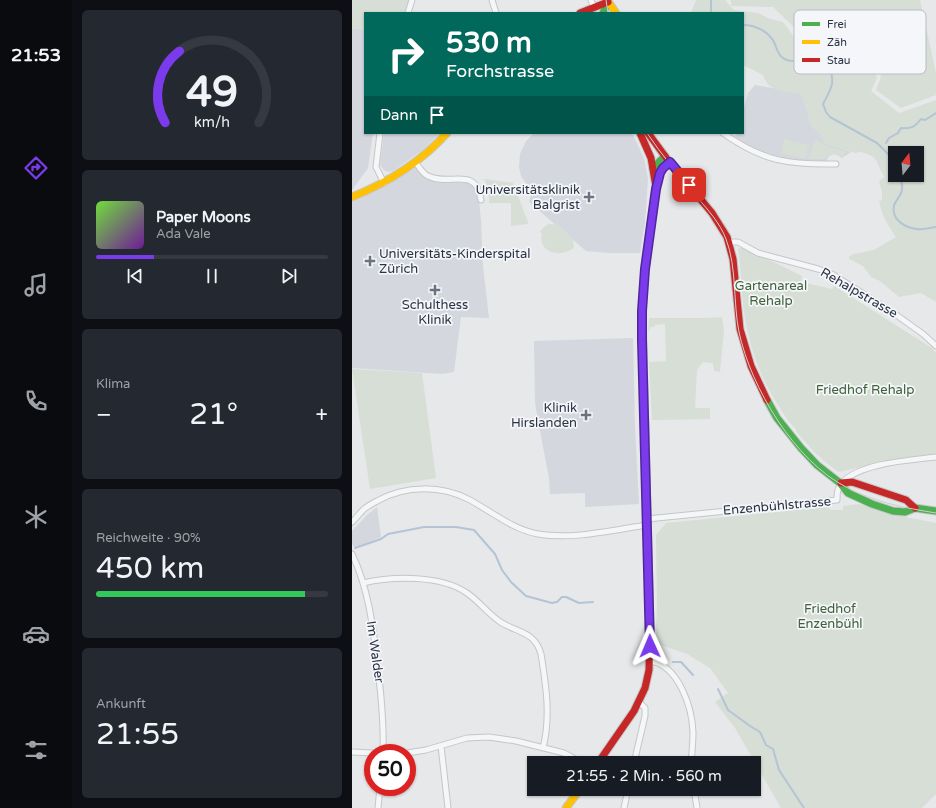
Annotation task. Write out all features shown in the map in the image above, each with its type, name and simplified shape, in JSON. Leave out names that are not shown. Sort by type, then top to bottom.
[{"type":"main road","points":[[583,12],[607,1]]},
{"type":"main road","points":[[603,12],[607,1]]},
{"type":"main road","points":[[607,1],[615,12]]},
{"type":"main road","points":[[352,197],[384,183],[416,162],[433,148],[446,134]]},
{"type":"main road","points":[[640,134],[653,168],[656,189]]},
{"type":"main road","points":[[649,134],[713,214],[723,229],[729,242],[733,262],[736,307],[740,331],[746,352],[756,380],[771,407],[798,445],[818,466],[841,483],[844,490],[848,494],[874,504],[903,512],[916,508],[936,511]]},
{"type":"main road","points":[[653,168],[668,159]]},
{"type":"main road","points":[[603,756],[639,702],[648,678],[650,661],[642,311],[645,269],[656,189],[660,173],[668,159]]},
{"type":"main road","points":[[841,483],[852,482],[878,492],[906,500],[916,508]]},
{"type":"main road","points":[[566,808],[575,796]]},
{"type":"street","points":[[408,12],[412,0]]},
{"type":"street","points":[[492,0],[496,12]]},
{"type":"street","points":[[591,0],[594,8]]},
{"type":"street","points":[[380,134],[376,167],[384,183]]},
{"type":"street","points":[[724,134],[739,144],[763,155],[784,162],[801,164],[836,164]]},
{"type":"street","points":[[416,162],[425,174],[431,177],[474,182],[479,188],[481,200]]},
{"type":"street","name":"Rehalpstrasse","points":[[729,242],[738,242],[758,253],[832,274],[895,314],[923,334],[936,346]]},
{"type":"street","name":"Enzenbühlstrasse","points":[[352,522],[365,508],[384,497],[405,490],[425,488],[448,492],[468,499],[520,529],[538,534],[575,535],[647,522],[837,500],[837,491],[841,483],[867,469],[889,463],[936,457]]},
{"type":"street","name":"Im Walder","points":[[352,554],[362,583],[373,632],[383,713],[383,744]]},
{"type":"street","points":[[362,583],[370,581],[407,579],[446,582],[460,588],[472,596],[501,622],[534,640],[541,654],[547,696],[547,731],[543,748]]},
{"type":"street","points":[[650,661],[655,661],[668,669],[686,696],[691,713],[693,733],[691,756]]},
{"type":"street","points":[[636,756],[645,716],[645,708],[639,702]]},
{"type":"street","points":[[416,751],[441,746],[467,738],[489,737],[507,739],[570,756]]},
{"type":"street","points":[[441,746],[448,808]]},
{"type":"street","points":[[352,752],[364,753]]},
{"type":"street","points":[[378,808],[379,796]]},
{"type":"street","points":[[624,808],[627,796]]},
{"type":"street","points":[[695,796],[697,808]]},
{"type":"shaded area","points":[[352,28],[364,30],[364,134],[373,134],[368,168],[352,190]]},
{"type":"shaded area","points":[[755,85],[801,93],[811,125],[832,146],[851,152],[842,158],[834,154],[829,156],[826,161],[794,160],[766,153],[745,144],[735,138],[736,134],[744,134],[744,107],[748,93]]},
{"type":"shaded area","points":[[384,134],[439,134],[424,149],[393,171],[388,172],[380,165]]},
{"type":"shaded area","name":"Universitätsklinik Balgrist","points":[[533,134],[632,134],[644,158],[648,179],[645,223],[640,253],[586,251],[529,202],[532,192],[521,176],[519,167],[520,154],[526,141]]},
{"type":"shaded area","name":"Schulthess Klinik","points":[[417,167],[423,175],[432,181],[468,183],[473,186],[478,193],[483,266],[489,318],[461,317],[454,372],[443,374],[352,368],[352,202],[389,184]]},
{"type":"shaded area","name":"Klinik Hirslanden","points":[[633,338],[635,427],[639,504],[585,507],[585,493],[550,494],[549,478],[535,403],[534,341]]},
{"type":"shaded area","points":[[377,507],[381,537],[355,548],[352,544],[352,531]]},
{"type":"green space","points":[[352,0],[409,0],[405,12],[364,12],[364,30],[352,28]]},
{"type":"green space","points":[[696,0],[725,0],[734,10],[758,13],[770,19],[783,22],[794,37],[794,74],[876,74],[877,78],[871,91],[899,113],[936,100],[936,302],[921,293],[899,297],[880,281],[871,277],[863,266],[849,259],[849,256],[874,250],[896,237],[890,229],[879,201],[882,200],[882,192],[879,181],[884,177],[876,160],[872,156],[861,152],[855,153],[830,146],[823,142],[823,138],[811,125],[801,94],[778,90],[769,85],[763,75],[744,66],[744,12],[691,12]]},
{"type":"green space","points":[[731,0],[920,0],[922,10],[794,10],[794,27],[773,7],[731,6]]},
{"type":"green space","points":[[926,27],[936,73],[936,95],[901,108],[876,90],[881,77],[880,74],[926,74]]},
{"type":"green space","points":[[784,139],[809,145],[805,159],[781,153]]},
{"type":"green space","points":[[816,140],[831,148],[846,151],[843,156],[834,154],[828,155],[825,159],[809,159]]},
{"type":"green space","points":[[484,179],[513,183],[528,224],[511,226],[511,203],[489,203],[485,180],[482,180]]},
{"type":"green space","points":[[549,224],[557,225],[566,231],[573,240],[574,247],[564,253],[547,250],[541,241],[542,234],[540,232]]},
{"type":"green space","name":"Friedhof Rehalp","points":[[743,247],[802,276],[801,282],[832,289],[834,286],[932,348],[936,353],[936,454],[898,459],[839,472],[811,448],[796,431],[778,405],[759,369],[754,356],[747,331],[743,304],[738,249]]},
{"type":"green space","points":[[722,317],[724,330],[720,372],[714,371],[713,363],[703,362],[697,370],[695,408],[710,408],[710,419],[652,420],[649,362],[666,361],[665,324],[655,325],[655,327],[651,327],[648,332],[649,318]]},
{"type":"green space","points":[[352,369],[422,373],[436,478],[370,489]]},
{"type":"green space","name":"Friedhof Enzenbühl","points":[[860,504],[885,513],[936,523],[936,794],[922,808],[781,808],[761,773],[761,756],[751,756],[735,728],[715,702],[728,693],[710,668],[687,654],[655,643],[657,608],[656,535],[666,523],[828,507],[831,510],[843,510],[843,506]]},
{"type":"waterway","points":[[711,0],[711,12]]},
{"type":"waterway","points":[[744,25],[756,27],[765,32],[774,42],[779,55],[786,60],[794,61]]},
{"type":"waterway","points":[[831,74],[831,89],[823,104],[826,112],[830,117],[877,143],[888,154]]},
{"type":"waterway","points":[[886,143],[889,138],[898,133],[901,128],[912,127],[921,119],[925,120],[936,113]]},
{"type":"waterway","points":[[901,182],[901,193],[894,205],[894,211],[897,219],[908,227],[922,229],[936,227]]},
{"type":"waterway","points":[[355,548],[381,539],[388,534],[424,527],[456,527],[474,530],[495,554],[502,570],[511,582],[526,596],[552,603],[557,602],[562,597],[566,597],[579,603],[593,602]]},
{"type":"waterway","points":[[673,662],[681,662],[693,675]]},
{"type":"waterway","points":[[718,689],[728,710],[760,732],[766,745],[773,749],[779,770],[804,808]]},
{"type":"tram line","points":[[606,0],[608,12]]},
{"type":"tram line","points":[[648,134],[665,158],[713,217],[726,239],[732,261],[737,321],[745,354],[765,399],[778,421],[793,441],[809,460],[827,475],[846,487],[868,497],[901,507],[936,513]]},
{"type":"traffic: fast","points":[[603,12],[608,2]]},
{"type":"traffic: fast","points":[[653,168],[665,156]]},
{"type":"traffic: fast","points":[[645,434],[642,311],[645,269],[656,189],[660,173],[670,162]]},
{"type":"traffic: fast","points":[[767,400],[777,418],[801,448],[817,465],[840,483],[848,493],[872,504],[893,511],[905,512],[915,508],[936,511]]},
{"type":"traffic: slow","points":[[607,0],[615,12]]},
{"type":"traffic: slow","points":[[352,197],[379,185],[403,171],[426,154],[446,134]]},
{"type":"traffic: slow","points":[[566,808],[575,796]]},
{"type":"traffic: jam","points":[[583,12],[608,2]]},
{"type":"traffic: jam","points":[[640,134],[651,158],[656,187]]},
{"type":"traffic: jam","points":[[649,134],[667,159],[712,213],[727,237],[733,259],[740,329],[751,366],[767,400]]},
{"type":"traffic: jam","points":[[603,756],[634,711],[645,688],[649,670],[650,630],[645,434]]},
{"type":"traffic: jam","points":[[841,483],[852,482],[906,500],[915,508]]},
{"type":"place","name":"Universitätsklinik Balgrist","points":[[589,197]]},
{"type":"place","name":"Universitäts-Kinderspital Zürich","points":[[370,261]]},
{"type":"place","name":"Schulthess Klinik","points":[[435,290]]},
{"type":"place","name":"Klinik Hirslanden","points":[[586,415]]},
{"type":"route","points":[[650,646],[642,340],[644,280],[656,189],[660,173],[670,162],[689,185]]},
{"type":"park label","name":"Gartenareal Rehalp","points":[[771,294]]}]
